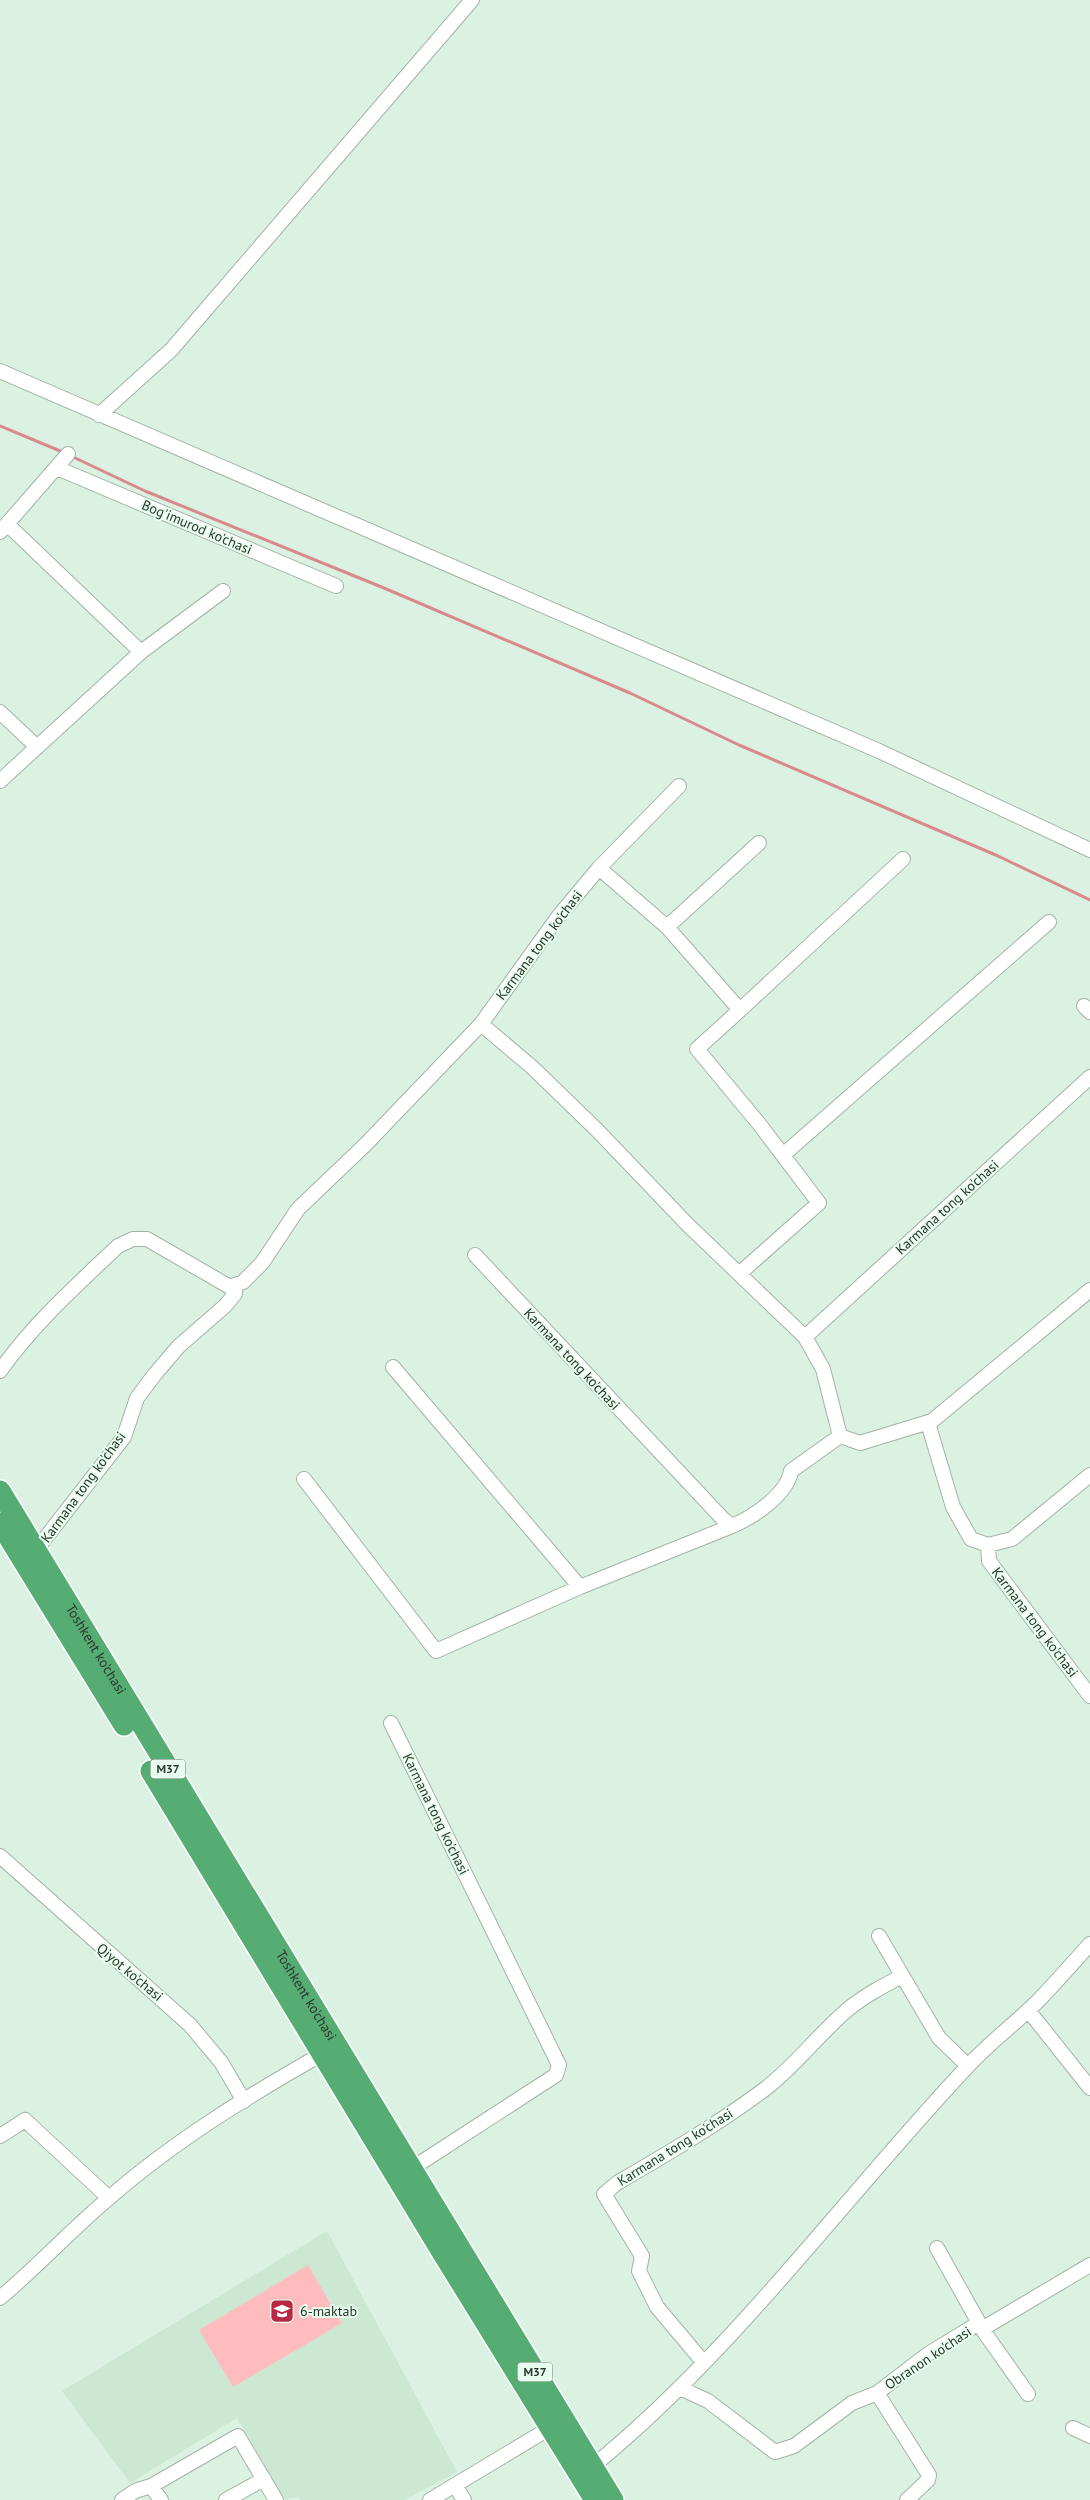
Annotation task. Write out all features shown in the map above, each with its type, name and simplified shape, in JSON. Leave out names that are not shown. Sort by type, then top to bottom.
[{"type":"highway","name":"Toshkent ko'chasi","points":[[0,1491],[550,2428],[595,2500]]},
{"type":"highway","name":"Toshkent ko'chasi","points":[[0,1523],[329,2050],[411,2169],[613,2500]]},
{"type":"street","points":[[99,415],[171,350],[472,0]]},
{"type":"street","points":[[0,371],[880,751],[1090,850]]},
{"type":"street","points":[[68,454],[4,528],[141,652]]},
{"type":"street","name":"Bog'imurod ko'chasi","points":[[57,468],[336,586]]},
{"type":"street","points":[[0,781],[36,746],[141,652],[223,591]]},
{"type":"street","points":[[0,712],[36,746]]},
{"type":"street","name":"Karmana tong ko'chasi","points":[[36,1550],[124,1437],[138,1398],[155,1374],[179,1346],[225,1306],[235,1294],[235,1285],[243,1282],[262,1263],[298,1209],[366,1144],[481,1024],[558,917],[599,868],[679,786]]},
{"type":"street","points":[[667,927],[759,843]]},
{"type":"street","points":[[740,1273],[819,1203],[783,1155],[697,1049],[903,859]]},
{"type":"street","points":[[599,868],[667,927],[740,1010]]},
{"type":"street","points":[[783,1155],[1049,922]]},
{"type":"street","points":[[481,1024],[532,1068],[590,1123],[688,1225],[805,1337],[822,1369],[840,1436]]},
{"type":"street","name":"Karmana tong ko'chasi","points":[[805,1337],[1090,1077]]},
{"type":"street","points":[[0,1371],[17,1348],[52,1310],[118,1246],[133,1239],[148,1239],[230,1287],[235,1285]]},
{"type":"street","name":"Karmana tong ko'chasi","points":[[475,1255],[723,1520],[732,1526]]},
{"type":"street","points":[[840,1436],[860,1442],[932,1422],[1090,1290]]},
{"type":"street","points":[[393,1367],[580,1587]]},
{"type":"street","points":[[928,1423],[953,1507],[971,1539],[988,1545],[1012,1539],[1090,1475]]},
{"type":"street","points":[[304,1479],[436,1650],[580,1587],[745,1520],[778,1494],[790,1480],[791,1471],[840,1436]]},
{"type":"street","name":"Karmana tong ko'chasi","points":[[988,1545],[989,1561],[1090,1696]]},
{"type":"street","name":"Karmana tong ko'chasi","points":[[391,1723],[559,2066],[556,2075],[411,2169]]},
{"type":"street","name":"Qiyot ko'chasi","points":[[0,1856],[190,2025],[221,2062],[244,2100]]},
{"type":"street","points":[[879,1936],[940,2038],[968,2066]]},
{"type":"street","points":[[593,2466],[680,2388],[704,2363],[968,2066],[1028,2010],[1090,1944]]},
{"type":"street","name":"Karmana tong ko'chasi","points":[[704,2363],[657,2307],[639,2271],[642,2256],[604,2194],[617,2183],[709,2128],[766,2088],[815,2044],[847,2010],[872,1992],[902,1976]]},
{"type":"street","points":[[1028,2010],[1090,2088]]},
{"type":"street","points":[[0,2298],[109,2198],[160,2157],[277,2079],[329,2050]]},
{"type":"street","points":[[0,2136],[25,2120],[109,2198]]},
{"type":"street","name":"Obranon ko'chasi","points":[[937,2248],[980,2326],[1028,2394]]},
{"type":"street","name":"Obranon ko'chasi","points":[[680,2388],[708,2400],[775,2452],[794,2446],[852,2403],[877,2393],[928,2354],[1090,2265]]},
{"type":"street","name":"Obranon ko'chasi","points":[[877,2393],[928,2475],[928,2480],[907,2500]]},
{"type":"street","points":[[430,2500],[550,2428]]},
{"type":"street","points":[[1073,2428],[1090,2436]]},
{"type":"street","points":[[122,2500],[135,2490],[151,2486],[238,2436],[276,2500]]},
{"type":"street","points":[[226,2500],[264,2479]]},
{"type":"street","points":[[455,2485],[464,2500]]},
{"type":"street","points":[[151,2486],[161,2500]]},
{"type":"shaded area","name":"6-maktab","points":[[327,2231],[457,2472],[404,2500],[300,2500],[298,2497],[285,2500],[237,2418],[130,2483],[62,2391]]},
{"type":"shaded area","points":[[308,2265],[342,2323],[233,2387],[199,2330]]},
{"type":"waterway","points":[[0,426],[65,453]]},
{"type":"waterway","points":[[71,456],[145,491],[384,588],[630,693],[739,745],[998,856],[1090,900]]},
{"type":"place","name":"6-maktab","points":[[282,2311]]}]
